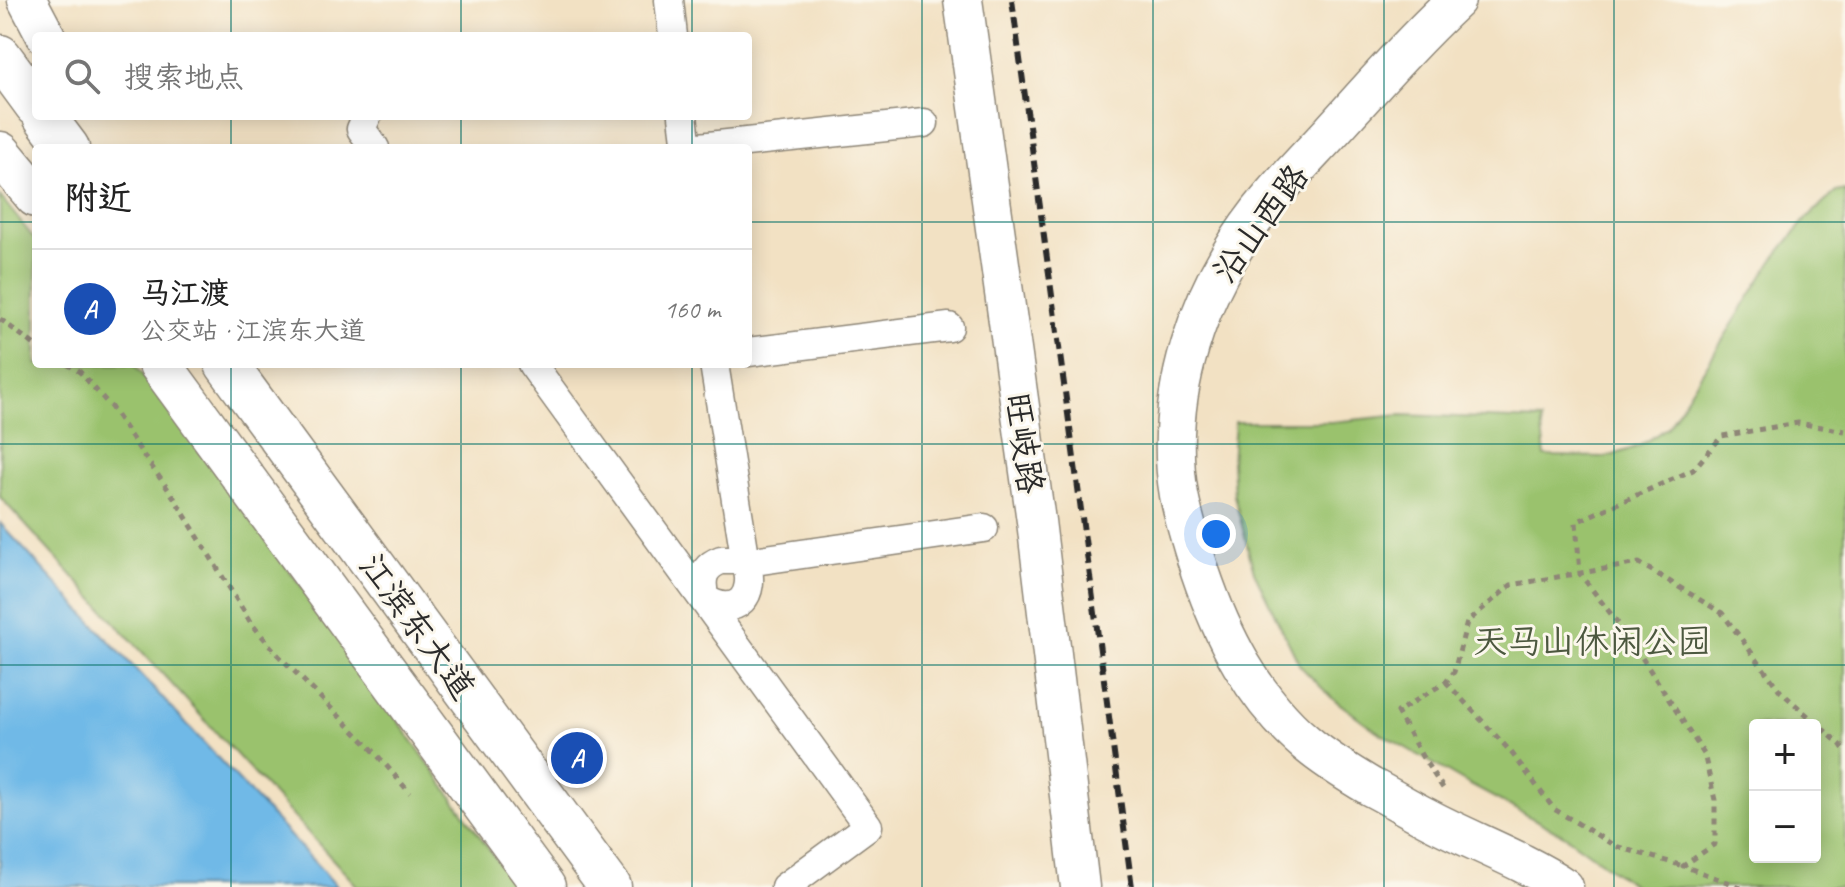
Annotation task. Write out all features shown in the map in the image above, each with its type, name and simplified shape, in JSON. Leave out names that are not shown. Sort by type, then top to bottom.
[{"type":"main road","points":[[0,56],[32,100]]},
{"type":"main road","points":[[47,120],[67,144]]},
{"type":"main road","points":[[0,153],[32,191]]},
{"type":"main road","name":"江滨东大道","points":[[163,368],[544,887]]},
{"type":"main road","name":"江滨东大道","points":[[229,368],[610,887]]},
{"type":"street","points":[[27,0],[44,32]]},
{"type":"street","points":[[669,0],[673,32]]},
{"type":"street","name":"旺岐路","points":[[963,0],[1036,521],[1080,887]]},
{"type":"street","name":"沿山西路","points":[[1456,0],[1401,54],[1270,198],[1220,271],[1193,335],[1181,384],[1176,438],[1179,494],[1204,583],[1227,638],[1253,685],[1290,729],[1329,761],[1423,816],[1510,857],[1564,887]]},
{"type":"street","points":[[65,120],[69,144]]},
{"type":"street","points":[[365,120],[361,129],[372,144]]},
{"type":"street","points":[[684,120],[688,144]]},
{"type":"street","points":[[727,144],[924,123]]},
{"type":"street","points":[[752,352],[949,327]]},
{"type":"street","points":[[535,368],[868,826],[785,887]]},
{"type":"street","points":[[705,599],[726,607],[741,602],[749,588],[750,573],[715,368]]},
{"type":"street","points":[[746,562],[984,528]]},
{"type":"path","points":[[0,319],[32,343]]},
{"type":"path","points":[[74,368],[111,407],[173,496],[251,623],[410,793]]},
{"type":"path","points":[[1683,866],[1715,844],[1715,800],[1704,754],[1628,636],[1580,574],[1576,522],[1693,470],[1722,436],[1798,423],[1845,431]]},
{"type":"path","points":[[1447,794],[1397,712],[1446,682],[1454,672],[1467,622],[1511,585],[1639,563],[1722,613],[1781,692],[1845,751]]},
{"type":"path","points":[[1446,682],[1511,752],[1554,809],[1615,846],[1741,887]]},
{"type":"green space","name":"天马山休闲公园","points":[[1845,190],[1845,887],[1636,887],[1564,835],[1375,730],[1332,698],[1300,666],[1254,572],[1234,495],[1232,462],[1235,422],[1332,422],[1401,415],[1541,420],[1545,456],[1608,457],[1639,446],[1668,427],[1772,261],[1806,219],[1836,192]]},
{"type":"green space","points":[[0,196],[32,236],[32,368],[137,368],[326,619],[516,887],[358,887],[0,497]]},
{"type":"water","points":[[0,523],[331,880],[337,887],[0,887]]},
{"type":"railway","points":[[1012,0],[1132,887]]},
{"type":"place","name":"马江渡","points":[[577,758]]}]
